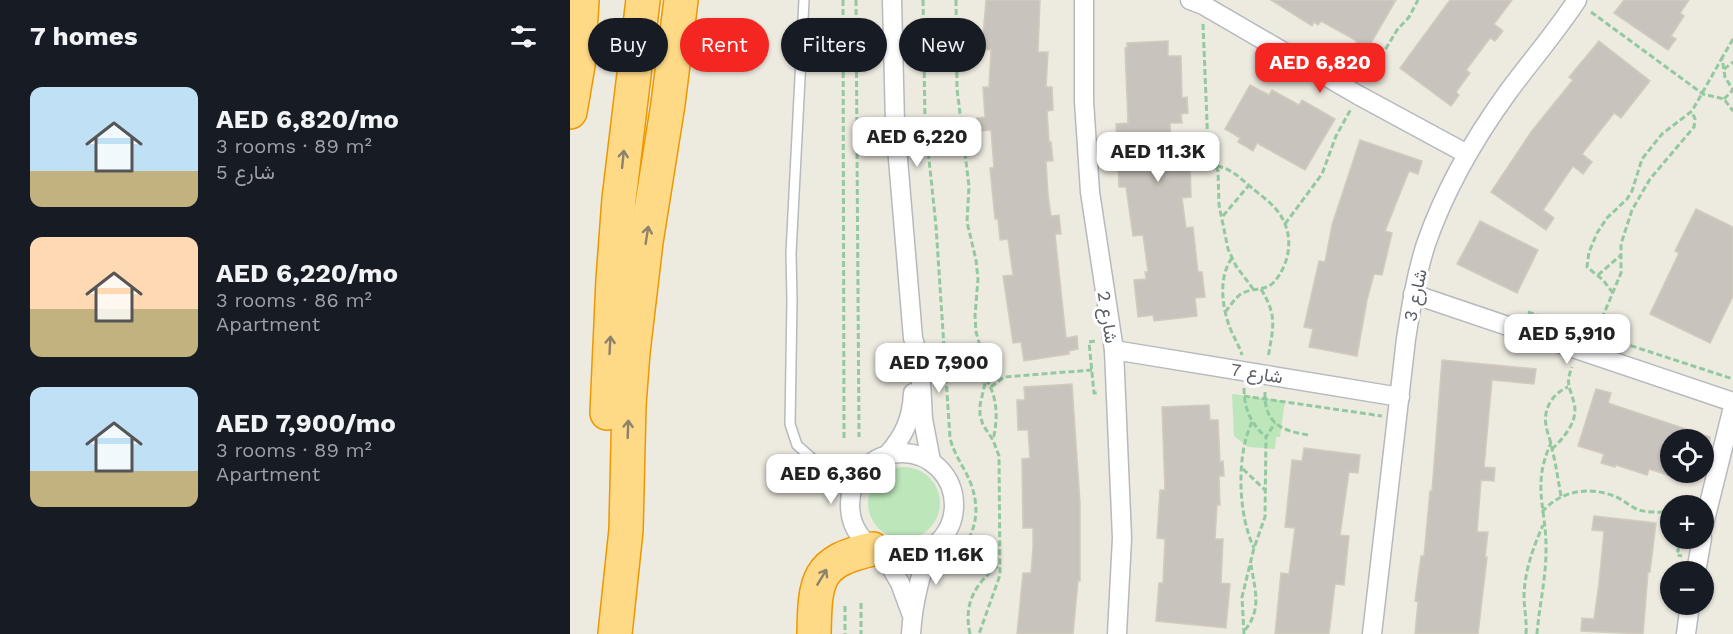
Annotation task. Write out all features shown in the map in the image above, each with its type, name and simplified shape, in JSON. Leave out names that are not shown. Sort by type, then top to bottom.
[{"type":"highway","points":[[570,112],[578,65],[582,0]]},
{"type":"highway","points":[[614,634],[609,568],[606,468],[613,280],[628,118],[644,0]]},
{"type":"highway","points":[[614,634],[626,530],[633,352],[646,242],[668,104],[681,0]]},
{"type":"highway","points":[[814,634],[814,601],[823,574],[837,560],[846,556],[878,552]]},
{"type":"street","points":[[892,0],[895,123],[913,338],[920,363],[923,419],[931,461]]},
{"type":"street","name":"شارع 2","points":[[1084,0],[1084,101],[1087,158],[1114,350],[1122,538],[1117,634]]},
{"type":"street","points":[[1196,3],[1358,95],[1467,153]]},
{"type":"street","name":"شارع 3","points":[[1372,634],[1396,418],[1413,294],[1429,236],[1444,198],[1467,153],[1509,90],[1562,23],[1586,3]]},
{"type":"street","points":[[1413,294],[1733,404],[1711,495]]},
{"type":"street","points":[[888,454],[905,430],[912,411],[910,358],[913,338]]},
{"type":"street","name":"شارع 7","points":[[1114,350],[1400,397]]},
{"type":"street","points":[[878,552],[903,557],[913,556],[931,548],[945,534],[950,524],[954,505],[950,484],[931,461],[914,454],[888,454],[870,464],[856,479],[851,490],[850,512],[857,533],[878,552],[900,584],[912,615]]},
{"type":"street","points":[[911,634],[919,580],[931,548]]},
{"type":"street","points":[[1686,634],[1689,615]]},
{"type":"lane","points":[[804,0],[791,232],[790,424],[797,446],[814,460],[856,479]]},
{"type":"path","points":[[843,0],[844,438]]},
{"type":"path","points":[[856,0],[859,436]]},
{"type":"path","points":[[923,0],[925,121],[936,226],[950,438],[956,458],[971,483],[975,501],[975,519],[970,537],[961,554],[940,574]]},
{"type":"path","points":[[956,0],[957,89],[969,186],[967,222],[976,260],[978,279],[976,332],[985,363],[986,379],[980,415],[999,456],[1000,564],[997,587],[979,634]]},
{"type":"path","points":[[1286,224],[1322,174],[1336,136],[1358,95],[1418,0]]},
{"type":"path","points":[[1196,3],[1208,147],[1217,166],[1219,205],[1232,258],[1254,290]]},
{"type":"path","points":[[1586,3],[1590,13],[1703,94],[1724,99],[1733,111]]},
{"type":"path","points":[[1613,293],[1598,275],[1589,271],[1587,267],[1589,252],[1597,233],[1607,218],[1627,199],[1632,191],[1637,171],[1650,149],[1667,130],[1692,111],[1733,39]]},
{"type":"path","points":[[1722,58],[1725,76],[1733,90],[1724,99]]},
{"type":"path","points":[[1724,69],[1733,62]]},
{"type":"path","points":[[1552,449],[1568,431],[1574,416],[1575,404],[1568,387],[1570,373],[1595,334],[1621,273],[1621,244],[1632,210],[1650,179],[1694,128],[1695,119],[1692,111]]},
{"type":"path","points":[[1217,166],[1234,172],[1278,211],[1286,224],[1290,245],[1288,256],[1274,283],[1239,295],[1226,311]]},
{"type":"path","points":[[1223,217],[1249,185]]},
{"type":"path","points":[[1632,191],[1640,195]]},
{"type":"path","points":[[1598,275],[1621,255]]},
{"type":"path","points":[[1232,258],[1226,266],[1223,277],[1226,311],[1229,326],[1240,346],[1245,372],[1245,405],[1252,421],[1266,437]]},
{"type":"path","points":[[1261,289],[1271,307],[1274,321],[1266,375],[1266,411],[1275,423],[1286,430],[1309,435]]},
{"type":"path","points":[[1517,309],[1733,379]]},
{"type":"path","points":[[991,387],[1004,377],[1092,370]]},
{"type":"path","points":[[986,379],[996,404],[993,440]]},
{"type":"path","points":[[1561,496],[1546,426],[1548,407],[1555,394],[1568,387]]},
{"type":"path","points":[[1244,396],[1396,418]]},
{"type":"path","points":[[1252,421],[1243,445],[1243,519],[1246,533],[1254,548]]},
{"type":"path","points":[[1244,633],[1242,597],[1254,548],[1265,517],[1266,437],[1275,423]]},
{"type":"path","points":[[1537,634],[1546,555],[1540,479],[1551,443]]},
{"type":"path","points":[[1243,469],[1265,491]]},
{"type":"path","points":[[1542,512],[1551,502],[1561,496],[1577,493],[1603,493],[1615,496],[1641,511],[1660,512]]},
{"type":"path","points":[[1526,634],[1524,596],[1526,571],[1533,547],[1544,524]]},
{"type":"path","points":[[1244,633],[1254,620],[1256,606],[1250,562]]},
{"type":"path","points":[[970,634],[967,620],[968,606],[981,582],[1000,564]]},
{"type":"path","points":[[861,603],[861,634]]},
{"type":"path","points":[[845,606],[846,634]]},
{"type":"green space","points":[[1232,394],[1285,401],[1280,437],[1276,437],[1275,449],[1248,447],[1234,436]]},
{"type":"green space","points":[[904,467],[924,473],[934,483],[940,503],[934,523],[924,533],[904,539],[884,533],[874,523],[868,503],[874,483],[884,473]]},
{"type":"building","points":[[986,0],[1040,0],[1038,52],[1048,52],[1046,87],[1052,87],[1053,110],[1047,111],[1053,161],[1046,161],[1048,195],[1051,216],[1059,215],[1061,234],[1055,234],[1066,338],[1077,336],[1078,349],[1069,351],[1069,354],[1024,361],[1021,342],[1013,343],[1003,276],[1013,275],[1008,239],[1000,240],[998,219],[995,219],[990,168],[994,168],[991,130],[978,131],[977,118],[985,117],[983,87],[989,87],[991,50],[986,49]]},
{"type":"building","points":[[1271,0],[1396,0],[1364,55],[1352,49],[1357,41],[1321,21],[1318,25],[1314,22],[1312,26]]},
{"type":"building","points":[[1450,0],[1512,0],[1494,24],[1503,31],[1495,41],[1490,38],[1466,70],[1470,73],[1456,92],[1459,95],[1451,106],[1400,68]]},
{"type":"building","points":[[1624,0],[1689,0],[1680,13],[1684,16],[1671,36],[1676,39],[1668,50],[1614,13]]},
{"type":"building","points":[[1168,41],[1168,56],[1181,56],[1182,98],[1187,97],[1188,113],[1181,114],[1182,123],[1170,123],[1172,161],[1190,160],[1191,197],[1182,198],[1186,228],[1193,227],[1198,272],[1202,272],[1205,297],[1195,298],[1197,316],[1154,321],[1153,315],[1138,317],[1134,280],[1146,279],[1145,272],[1148,272],[1143,235],[1133,236],[1126,187],[1119,187],[1116,124],[1128,123],[1125,48],[1127,48],[1127,43]]},
{"type":"building","points":[[1599,41],[1650,81],[1621,118],[1614,113],[1582,154],[1592,162],[1583,174],[1573,166],[1543,210],[1554,218],[1546,230],[1491,192],[1531,132],[1573,80],[1569,77]]},
{"type":"building","points":[[1250,85],[1269,95],[1272,90],[1299,105],[1302,100],[1335,119],[1305,170],[1257,143],[1253,151],[1238,142],[1240,138],[1225,129]]},
{"type":"building","points":[[1360,140],[1422,161],[1418,174],[1409,171],[1385,231],[1392,233],[1382,275],[1374,274],[1357,356],[1309,347],[1313,329],[1304,327],[1319,261],[1325,262],[1332,225]]},
{"type":"building","points":[[1696,209],[1733,227],[1733,296],[1710,343],[1650,314],[1679,253],[1675,251]]},
{"type":"building","points":[[1480,221],[1538,250],[1517,293],[1457,264]]},
{"type":"building","points":[[1442,360],[1536,369],[1534,384],[1492,380],[1484,467],[1495,468],[1494,481],[1481,480],[1477,532],[1488,532],[1478,634],[1415,634],[1418,602],[1415,601],[1421,556],[1424,556],[1430,491],[1432,491]]},
{"type":"building","points":[[1072,384],[1080,503],[1080,581],[1078,581],[1073,634],[1017,634],[1023,573],[1031,573],[1033,528],[1023,528],[1022,459],[1030,458],[1028,430],[1018,430],[1017,400],[1025,400],[1024,387]]},
{"type":"building","points":[[1596,389],[1611,393],[1608,403],[1686,429],[1660,429],[1660,472],[1649,469],[1647,475],[1616,465],[1615,467],[1601,463],[1604,454],[1578,446]]},
{"type":"building","points":[[1209,405],[1210,420],[1218,420],[1220,462],[1223,461],[1224,476],[1219,476],[1220,505],[1217,505],[1215,539],[1223,539],[1221,583],[1230,584],[1226,628],[1156,621],[1159,583],[1163,583],[1165,539],[1157,538],[1160,490],[1165,490],[1162,407]]},
{"type":"building","points":[[1304,448],[1360,455],[1358,473],[1349,472],[1340,535],[1349,536],[1344,585],[1335,584],[1329,634],[1275,634],[1281,573],[1289,574],[1295,528],[1285,527],[1292,460],[1302,461]]},
{"type":"building","points":[[1594,516],[1656,523],[1650,572],[1648,572],[1643,634],[1581,631],[1582,618],[1594,619],[1599,583],[1604,531],[1592,530]]}]
